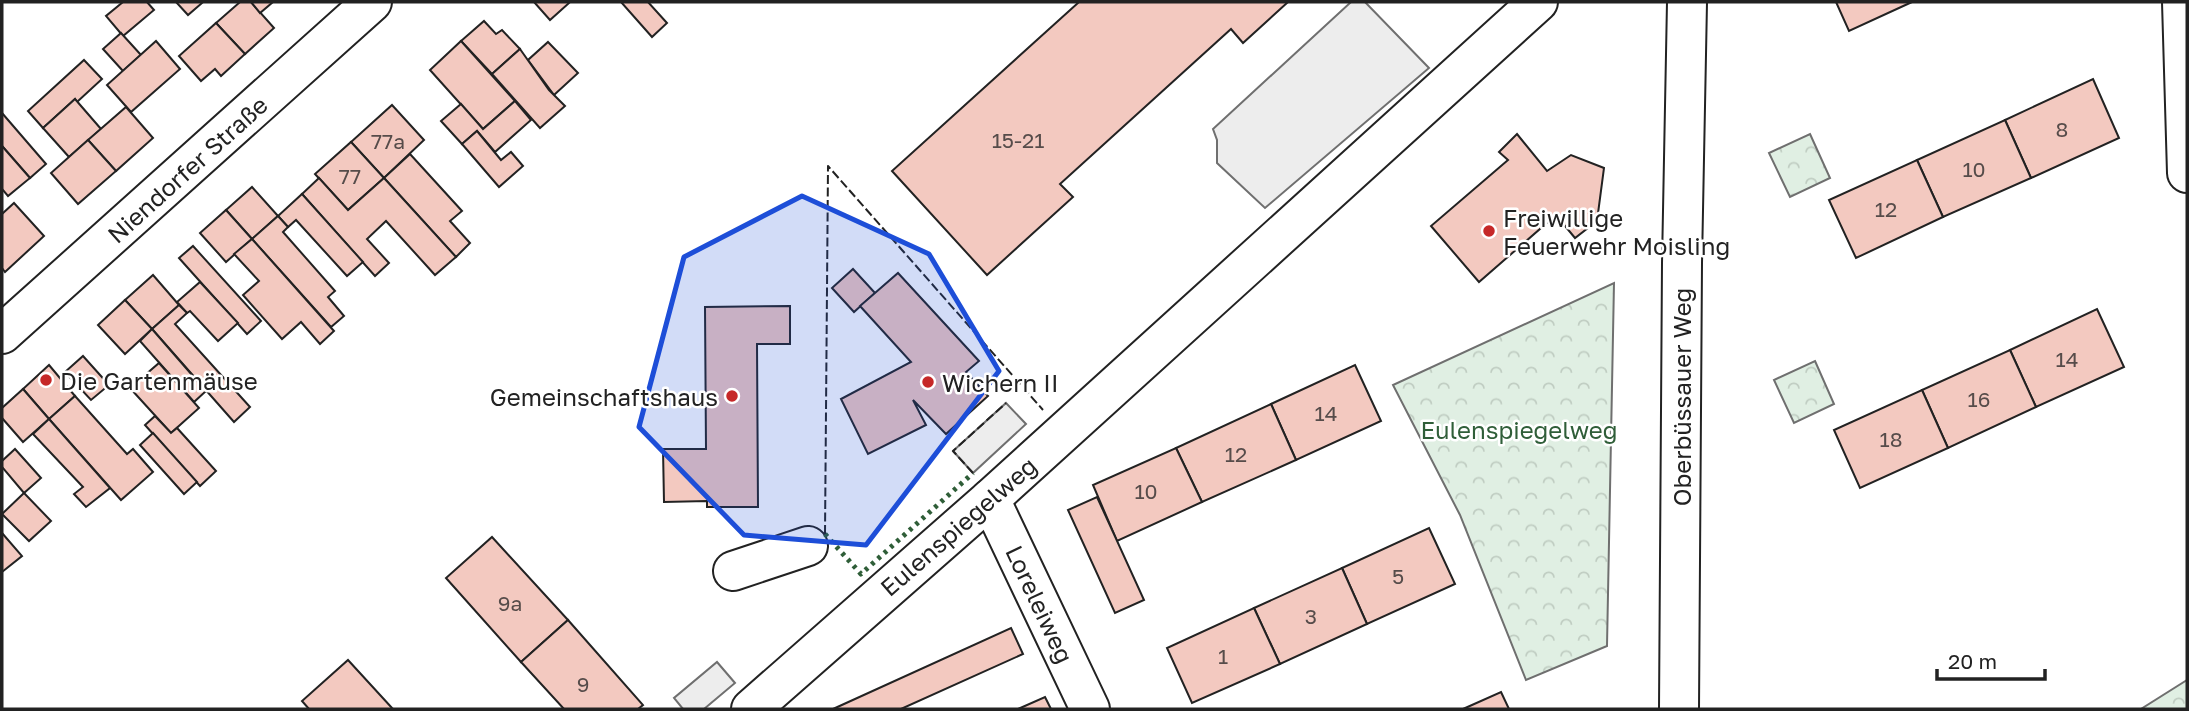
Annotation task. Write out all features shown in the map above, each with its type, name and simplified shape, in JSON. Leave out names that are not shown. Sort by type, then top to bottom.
[{"type":"street","name":"Niendorfer Straße","points":[[2,334],[372,2]]},
{"type":"street","name":"Eulenspiegelweg","points":[[751,709],[990,499],[1538,2]]},
{"type":"street","name":"Oberbüssauer Weg","points":[[1679,709],[1687,2]]},
{"type":"street","points":[[2182,2],[2187,173]]},
{"type":"street","name":"Loreleiweg","points":[[990,499],[1090,709]]},
{"type":"street","points":[[733,571],[808,546]]},
{"type":"highlighted area","points":[[802,196],[929,254],[999,371],[866,545],[744,535],[639,427],[684,257]]},
{"type":"green space","points":[[1810,134],[1830,178],[1790,197],[1769,153]]},
{"type":"green space","name":"Eulenspiegelweg","points":[[1614,283],[1607,646],[1526,680],[1460,515],[1393,385]]},
{"type":"green space","points":[[1815,361],[1834,404],[1794,423],[1774,380]]},
{"type":"green space","points":[[2187,680],[2187,709],[2141,709]]},
{"type":"shaded area","points":[[1351,2],[1365,2],[1429,68],[1265,208],[1217,163],[1217,140],[1213,129]]},
{"type":"shaded area","points":[[1006,403],[1026,424],[973,473],[953,451]]},
{"type":"shaded area","points":[[717,662],[735,683],[704,709],[683,709],[674,698]]},
{"type":"building","points":[[123,2],[147,2],[154,10],[123,36],[106,16]]},
{"type":"building","points":[[176,2],[201,2],[202,3],[188,15]]},
{"type":"building","points":[[240,2],[251,2],[274,28],[245,54],[216,23]]},
{"type":"building","points":[[251,2],[273,2],[260,13]]},
{"type":"building","points":[[534,2],[568,2],[569,3],[550,20]]},
{"type":"building","points":[[621,2],[648,2],[667,23],[652,37]]},
{"type":"building","points":[[1079,2],[1288,2],[1243,43],[1231,29],[1060,184],[1073,197],[987,275],[892,171]]},
{"type":"building","points":[[1836,2],[1912,2],[1849,31]]},
{"type":"building","points":[[484,21],[496,34],[502,30],[520,49],[492,74],[461,41]]},
{"type":"building","points":[[216,23],[245,54],[221,76],[215,69],[201,81],[179,56]]},
{"type":"building","points":[[121,33],[141,55],[123,71],[103,49]]},
{"type":"building","points":[[156,41],[180,69],[131,112],[107,85]]},
{"type":"building","points":[[461,41],[515,101],[483,129],[430,70]]},
{"type":"building","points":[[548,42],[578,73],[554,95],[528,60]]},
{"type":"building","points":[[520,49],[549,90],[565,106],[540,128],[492,74]]},
{"type":"building","points":[[84,60],[102,79],[43,128],[28,111]]},
{"type":"building","points":[[2093,79],[2119,138],[2031,178],[2005,120]]},
{"type":"building","points":[[75,99],[101,129],[69,157],[43,128]]},
{"type":"building","points":[[515,101],[531,120],[495,152],[477,131],[462,144],[441,121],[461,104],[483,129]]},
{"type":"building","points":[[392,105],[424,140],[384,178],[351,142]]},
{"type":"building","points":[[126,107],[153,138],[116,171],[88,140]]},
{"type":"building","points":[[2,113],[46,164],[30,178],[2,146]]},
{"type":"building","points":[[2005,120],[2031,178],[1943,217],[1917,160]]},
{"type":"building","points":[[477,131],[501,160],[511,152],[523,166],[499,187],[462,144]]},
{"type":"building","points":[[1517,134],[1547,171],[1571,155],[1604,168],[1597,221],[1575,238],[1556,215],[1479,282],[1431,226],[1508,160],[1499,152]]},
{"type":"building","points":[[88,140],[116,171],[78,204],[51,173]]},
{"type":"building","points":[[351,142],[384,178],[348,210],[315,174]]},
{"type":"building","points":[[2,146],[30,178],[8,196],[2,189]]},
{"type":"building","points":[[410,154],[462,211],[450,221],[470,243],[456,257],[384,178]]},
{"type":"building","points":[[1917,160],[1943,217],[1856,258],[1829,200]]},
{"type":"building","points":[[319,178],[348,210],[384,178],[456,257],[435,275],[386,221],[367,239],[389,263],[375,276],[302,194]]},
{"type":"building","points":[[252,187],[278,216],[252,239],[226,210]]},
{"type":"building","points":[[302,194],[363,262],[347,276],[296,220],[288,227],[278,216]]},
{"type":"building","points":[[14,203],[44,236],[5,272],[2,268],[2,214]]},
{"type":"building","points":[[226,210],[252,239],[226,262],[200,233]]},
{"type":"building","points":[[278,216],[288,227],[283,232],[335,291],[328,297],[344,316],[331,327],[252,239]]},
{"type":"building","points":[[252,239],[334,331],[320,344],[301,322],[282,339],[243,295],[259,281],[234,254]]},
{"type":"building","points":[[193,246],[261,321],[247,334],[179,258]]},
{"type":"building","points":[[853,269],[875,293],[854,312],[832,288]]},
{"type":"building","points":[[898,273],[979,361],[966,372],[988,396],[946,434],[913,400],[926,425],[868,454],[841,399],[911,362],[860,306]]},
{"type":"building","points":[[153,275],[179,305],[152,329],[125,300]]},
{"type":"building","points":[[200,282],[238,323],[218,341],[190,311],[187,313],[177,302]]},
{"type":"building","points":[[125,300],[152,329],[125,354],[98,325]]},
{"type":"building","points":[[179,305],[187,313],[175,324],[250,407],[234,422],[152,329]]},
{"type":"building","name":"Gemeinschaftshaus","points":[[790,306],[790,344],[757,344],[758,507],[707,507],[707,501],[664,502],[663,449],[706,449],[705,307]]},
{"type":"building","points":[[2097,309],[2124,367],[2036,407],[2010,350]]},
{"type":"building","points":[[152,329],[206,391],[194,402],[140,341]]},
{"type":"building","points":[[2010,350],[2036,407],[1948,448],[1922,390]]},
{"type":"building","points":[[83,356],[109,385],[91,400],[65,372]]},
{"type":"building","points":[[159,363],[199,408],[171,433],[130,388]]},
{"type":"building","points":[[49,365],[75,396],[49,419],[23,389]]},
{"type":"building","points":[[1355,365],[1381,421],[1296,460],[1271,404]]},
{"type":"building","points":[[23,389],[49,419],[23,442],[2,418],[2,408]]},
{"type":"building","points":[[1922,390],[1948,448],[1860,488],[1834,430]]},
{"type":"building","points":[[75,396],[127,454],[133,449],[153,472],[121,500],[49,419]]},
{"type":"building","points":[[1271,404],[1296,460],[1202,502],[1176,448]]},
{"type":"building","points":[[155,416],[171,433],[177,428],[216,471],[200,486],[145,425]]},
{"type":"building","points":[[49,419],[110,488],[86,507],[74,494],[83,487],[33,434]]},
{"type":"building","points":[[153,433],[197,482],[184,494],[140,445]]},
{"type":"building","points":[[1176,448],[1202,502],[1117,541],[1093,485]]},
{"type":"building","points":[[15,449],[41,478],[24,493],[2,467],[2,461]]},
{"type":"building","points":[[24,493],[51,521],[29,541],[2,514]]},
{"type":"building","points":[[1097,497],[1144,600],[1115,613],[1068,510]]},
{"type":"building","points":[[1429,528],[1455,584],[1367,624],[1342,568]]},
{"type":"building","points":[[2,533],[22,556],[2,572]]},
{"type":"building","points":[[492,537],[568,620],[521,662],[446,578]]},
{"type":"building","points":[[1342,568],[1367,624],[1280,664],[1254,608]]},
{"type":"building","points":[[1254,608],[1280,664],[1192,703],[1167,648]]},
{"type":"building","points":[[568,620],[643,705],[638,709],[564,709],[521,662]]},
{"type":"building","points":[[1011,628],[1023,654],[901,709],[833,709]]},
{"type":"building","points":[[348,660],[393,709],[309,709],[302,701]]},
{"type":"building","points":[[1501,692],[1509,709],[1463,709]]},
{"type":"building","points":[[1045,697],[1051,709],[1018,709]]},
{"type":"hedge","points":[[825,534],[861,574],[973,473]]},
{"type":"fence","points":[[825,534],[828,166],[1043,410]]},
{"type":"fence","points":[[973,473],[953,451],[1006,403]]},
{"type":"place","name":"Freiwillige Feuerwehr Moisling","points":[[1489,231]]},
{"type":"place","name":"Die Gartenmäuse","points":[[46,380]]},
{"type":"place","name":"Wichern II","points":[[928,382]]},
{"type":"place","name":"Gemeinschaftshaus","points":[[732,396]]}]
